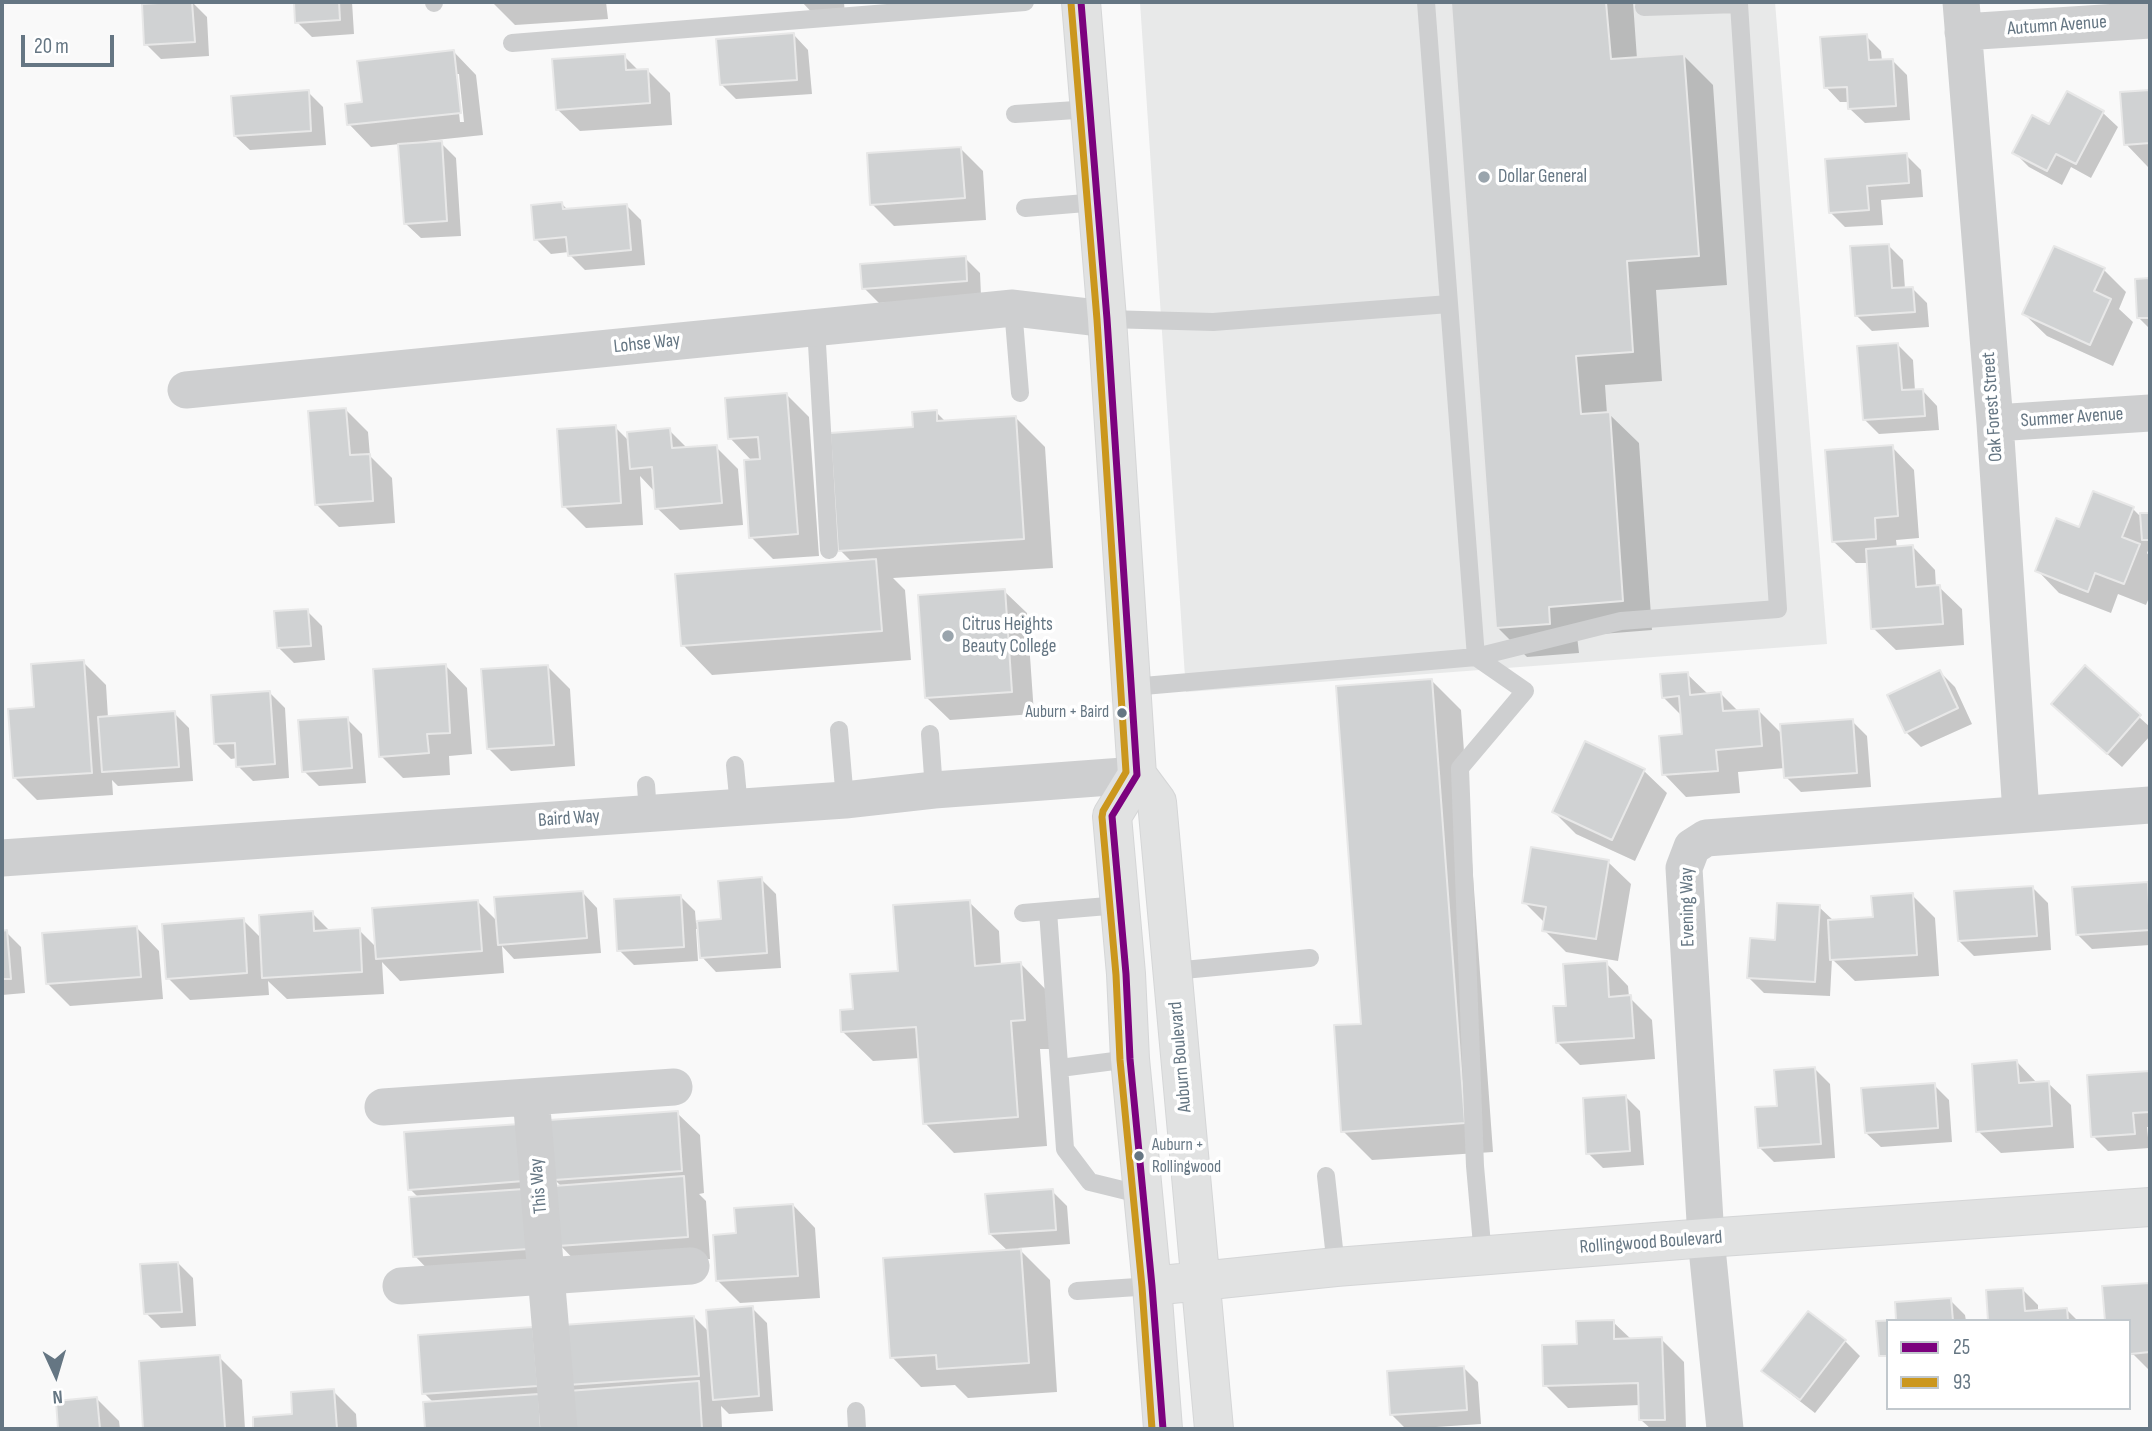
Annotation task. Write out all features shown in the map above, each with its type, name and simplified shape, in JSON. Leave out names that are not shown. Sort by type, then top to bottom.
[{"type":"main road","points":[[1081,2],[1107,318],[1136,775],[1112,816],[1130,1059],[1163,1429]]},
{"type":"main road","name":"Auburn Boulevard","points":[[1136,775],[1157,802],[1214,1429]]},
{"type":"main road","name":"Rollingwood Boulevard","points":[[1152,1286],[1336,1267],[2150,1207]]},
{"type":"street","name":"Autumn Avenue","points":[[1962,17],[2150,20]]},
{"type":"street","name":"Oak Forest Street","points":[[1962,17],[2021,813]]},
{"type":"street","name":"Lohse Way","points":[[186,390],[1013,308],[1107,318]]},
{"type":"street","name":"Summer Avenue","points":[[1994,423],[2150,413]]},
{"type":"street","name":"Baird Way","points":[[2,858],[647,799],[739,807],[1136,775]]},
{"type":"street","name":"Evening Way","points":[[1725,1429],[1706,1238],[1684,868],[1692,847],[1706,838],[2150,805]]},
{"type":"street","points":[[383,1107],[674,1087]]},
{"type":"street","name":"This Way","points":[[531,1097],[559,1429]]},
{"type":"street","points":[[401,1286],[691,1266]]},
{"type":"lane","points":[[512,43],[1025,2]]},
{"type":"lane","points":[[1426,2],[1476,657]]},
{"type":"lane","points":[[1132,687],[1476,657],[1621,621],[1778,609],[1739,4],[1644,7]]},
{"type":"lane","points":[[1015,114],[1091,109]]},
{"type":"lane","points":[[1025,208],[1098,202]]},
{"type":"lane","points":[[1107,318],[1213,321],[1449,304]]},
{"type":"lane","points":[[1013,308],[1020,393]]},
{"type":"lane","points":[[816,327],[829,550]]},
{"type":"lane","points":[[1476,657],[1525,691],[1460,768],[1475,1166],[1483,1256]]},
{"type":"lane","points":[[839,730],[845,800]]},
{"type":"lane","points":[[930,734],[934,790]]},
{"type":"lane","points":[[735,765],[739,807]]},
{"type":"lane","points":[[1023,913],[1120,905]]},
{"type":"lane","points":[[1048,911],[1065,1149],[1090,1182],[1143,1195]]},
{"type":"lane","points":[[1173,971],[1310,958]]},
{"type":"lane","points":[[1060,1068],[1130,1059]]},
{"type":"lane","points":[[1326,1176],[1336,1267]]},
{"type":"lane","points":[[1077,1291],[1152,1286]]},
{"type":"shaded area","points":[[1140,2],[1775,2],[1827,644],[1186,692]]},
{"type":"building","points":[[192,2],[195,42],[144,45],[142,4]]},
{"type":"building","points":[[294,2],[339,2],[340,20],[295,23]]},
{"type":"building","points":[[1451,2],[1606,2],[1611,59],[1684,54],[1699,256],[1627,261],[1633,352],[1576,356],[1581,414],[1610,412],[1623,601],[1549,607],[1550,624],[1496,628]]},
{"type":"building","points":[[794,33],[797,80],[720,85],[716,39]]},
{"type":"building","points":[[1867,34],[1869,60],[1893,59],[1896,106],[1848,109],[1847,87],[1824,88],[1820,37]]},
{"type":"building","points":[[454,50],[461,113],[347,125],[345,104],[362,102],[357,61]]},
{"type":"building","points":[[625,54],[626,70],[648,69],[650,103],[556,110],[552,59]]},
{"type":"building","points":[[309,90],[311,131],[234,136],[231,96]]},
{"type":"building","points":[[2150,90],[2150,143],[2124,145],[2120,92]]},
{"type":"building","points":[[2067,91],[2104,111],[2076,164],[2056,154],[2047,171],[2012,153],[2032,115],[2049,124]]},
{"type":"building","points":[[442,141],[447,221],[404,224],[398,144]]},
{"type":"building","points":[[961,147],[965,198],[870,205],[867,153]]},
{"type":"building","points":[[1907,153],[1909,183],[1867,186],[1869,210],[1829,213],[1825,159]]},
{"type":"building","points":[[562,202],[563,209],[627,204],[631,250],[568,256],[566,237],[534,240],[531,205]]},
{"type":"building","points":[[1889,244],[1892,288],[1913,287],[1915,312],[1855,316],[1850,246]]},
{"type":"building","points":[[2054,246],[2105,268],[2094,291],[2111,299],[2090,345],[2022,314]]},
{"type":"building","points":[[966,256],[967,281],[862,289],[860,264]]},
{"type":"building","points":[[2150,278],[2150,318],[2137,318],[2135,279]]},
{"type":"building","points":[[1898,343],[1902,390],[1923,389],[1925,416],[1863,420],[1857,346]]},
{"type":"building","points":[[787,393],[798,534],[749,538],[744,460],[760,459],[758,437],[728,439],[725,398]]},
{"type":"building","points":[[346,408],[350,455],[370,454],[373,501],[315,505],[308,411]]},
{"type":"building","points":[[937,410],[937,421],[1016,416],[1024,539],[838,551],[830,433],[913,427],[912,412]]},
{"type":"building","points":[[616,425],[621,503],[562,507],[557,429]]},
{"type":"building","points":[[670,428],[672,448],[717,445],[722,503],[655,509],[652,467],[630,469],[627,432]]},
{"type":"building","points":[[1893,445],[1898,516],[1875,518],[1876,539],[1832,542],[1825,450]]},
{"type":"building","points":[[2093,491],[2134,507],[2122,537],[2140,544],[2124,584],[2095,573],[2088,592],[2035,571],[2056,518],[2079,527]]},
{"type":"building","points":[[2140,513],[2150,513],[2150,540],[2142,540]]},
{"type":"building","points":[[1913,545],[1916,587],[1940,585],[1943,624],[1871,629],[1866,549]]},
{"type":"building","points":[[876,559],[882,631],[681,646],[675,574]]},
{"type":"building","points":[[1005,589],[1012,692],[925,698],[918,595]]},
{"type":"building","points":[[308,609],[311,646],[277,648],[274,611]]},
{"type":"building","points":[[84,660],[92,773],[13,778],[8,709],[34,707],[31,664]]},
{"type":"building","points":[[446,664],[450,733],[427,734],[429,753],[379,757],[373,669]]},
{"type":"building","points":[[548,665],[554,745],[487,749],[481,669]]},
{"type":"building","points":[[2085,665],[2141,715],[2107,754],[2051,704]]},
{"type":"building","points":[[1940,670],[1958,708],[1905,733],[1887,695]]},
{"type":"building","points":[[1688,672],[1690,695],[1721,692],[1723,711],[1759,709],[1762,746],[1716,750],[1718,771],[1662,775],[1659,736],[1682,734],[1679,696],[1662,698],[1660,674]]},
{"type":"building","points":[[1432,679],[1465,1123],[1341,1132],[1334,1025],[1361,1024],[1336,686]]},
{"type":"building","points":[[270,691],[275,764],[236,767],[235,743],[214,744],[211,695]]},
{"type":"building","points":[[175,711],[179,767],[102,772],[98,717]]},
{"type":"building","points":[[348,717],[352,768],[302,772],[298,720]]},
{"type":"building","points":[[1853,719],[1857,773],[1784,778],[1780,724]]},
{"type":"building","points":[[1585,741],[1645,769],[1612,840],[1552,812]]},
{"type":"building","points":[[1531,847],[1609,860],[1596,939],[1542,931],[1546,907],[1522,903]]},
{"type":"building","points":[[762,877],[767,953],[700,958],[697,921],[721,919],[718,881]]},
{"type":"building","points":[[2148,882],[2150,930],[2076,935],[2072,887]]},
{"type":"building","points":[[2033,886],[2037,936],[1958,941],[1954,891]]},
{"type":"building","points":[[583,891],[587,938],[498,945],[494,897]]},
{"type":"building","points":[[1913,893],[1917,955],[1830,960],[1828,920],[1873,917],[1871,896]]},
{"type":"building","points":[[681,895],[684,947],[617,951],[614,899]]},
{"type":"building","points":[[478,900],[482,951],[376,959],[372,908]]},
{"type":"building","points":[[970,900],[975,966],[1021,962],[1025,1020],[1011,1021],[1018,1117],[923,1124],[916,1027],[841,1032],[840,1010],[853,1009],[850,974],[898,971],[893,905]]},
{"type":"building","points":[[1777,903],[1820,905],[1815,982],[1747,978],[1750,938],[1775,940]]},
{"type":"building","points":[[313,911],[314,931],[360,928],[362,972],[262,978],[259,915]]},
{"type":"building","points":[[244,918],[247,973],[166,979],[162,924]]},
{"type":"building","points":[[137,926],[141,977],[46,984],[42,933]]},
{"type":"building","points":[[7,930],[11,979],[2,979],[2,931]]},
{"type":"building","points":[[1607,961],[1609,997],[1631,995],[1634,1038],[1556,1043],[1553,1006],[1566,1006],[1563,964]]},
{"type":"building","points":[[2017,1060],[2019,1083],[2049,1081],[2052,1126],[1976,1132],[1972,1064]]},
{"type":"building","points":[[1815,1067],[1821,1144],[1758,1148],[1755,1107],[1777,1106],[1774,1070]]},
{"type":"building","points":[[2150,1071],[2150,1112],[2133,1113],[2135,1134],[2091,1137],[2087,1075]]},
{"type":"building","points":[[1935,1083],[1938,1128],[1865,1133],[1861,1088]]},
{"type":"building","points":[[1626,1095],[1630,1151],[1586,1154],[1583,1098]]},
{"type":"building","points":[[678,1111],[682,1171],[554,1180],[549,1120]]},
{"type":"building","points":[[520,1124],[524,1181],[408,1190],[404,1132]]},
{"type":"building","points":[[684,1176],[688,1237],[558,1246],[554,1186]]},
{"type":"building","points":[[524,1189],[528,1249],[413,1257],[409,1197]]},
{"type":"building","points":[[1053,1189],[1056,1230],[989,1234],[985,1194]]},
{"type":"building","points":[[793,1204],[798,1276],[716,1281],[713,1235],[736,1233],[734,1208]]},
{"type":"building","points":[[1021,1249],[1029,1363],[937,1369],[936,1355],[890,1358],[883,1258]]},
{"type":"building","points":[[178,1262],[182,1312],[144,1314],[140,1264]]},
{"type":"building","points":[[2150,1283],[2150,1352],[2131,1354],[2131,1319],[2105,1319],[2102,1286]]},
{"type":"building","points":[[2023,1288],[2025,1311],[2067,1308],[2068,1319],[1988,1319],[1986,1290]]},
{"type":"building","points":[[1951,1298],[1953,1319],[1896,1319],[1895,1302]]},
{"type":"building","points":[[753,1306],[759,1396],[713,1400],[706,1310]]},
{"type":"building","points":[[1808,1311],[1846,1340],[1800,1400],[1761,1371]]},
{"type":"building","points":[[694,1316],[699,1376],[567,1385],[562,1325]]},
{"type":"building","points":[[1614,1320],[1614,1339],[1662,1337],[1665,1420],[1639,1420],[1638,1383],[1543,1386],[1542,1345],[1577,1344],[1576,1321]]},
{"type":"building","points":[[1886,1320],[1886,1356],[1879,1356],[1876,1321]]},
{"type":"building","points":[[533,1327],[538,1386],[422,1394],[418,1335]]},
{"type":"building","points":[[220,1355],[225,1428],[143,1429],[139,1361]]},
{"type":"building","points":[[1464,1366],[1467,1410],[1390,1415],[1387,1371]]},
{"type":"building","points":[[699,1381],[702,1429],[571,1429],[568,1391]]},
{"type":"building","points":[[334,1389],[337,1429],[253,1429],[253,1417],[292,1414],[291,1392]]},
{"type":"building","points":[[539,1394],[541,1429],[425,1429],[423,1402]]},
{"type":"building","points":[[97,1397],[100,1429],[58,1429],[56,1401]]},
{"type":"transit line","name":"25","points":[[1081,2],[1107,319],[1137,775],[1112,816],[1126,974],[1130,1059],[1163,1429]]},
{"type":"transit line","name":"93","points":[[1071,3],[1097,320],[1126,772],[1102,817],[1152,1429]]},
{"type":"place","name":"Dollar General","points":[[1484,177]]},
{"type":"place","name":"Citrus Heights Beauty College","points":[[948,636]]},
{"type":"place","name":"Auburn + Baird","points":[[1122,713]]},
{"type":"place","name":"Auburn + Rollingwood","points":[[1139,1156]]}]
